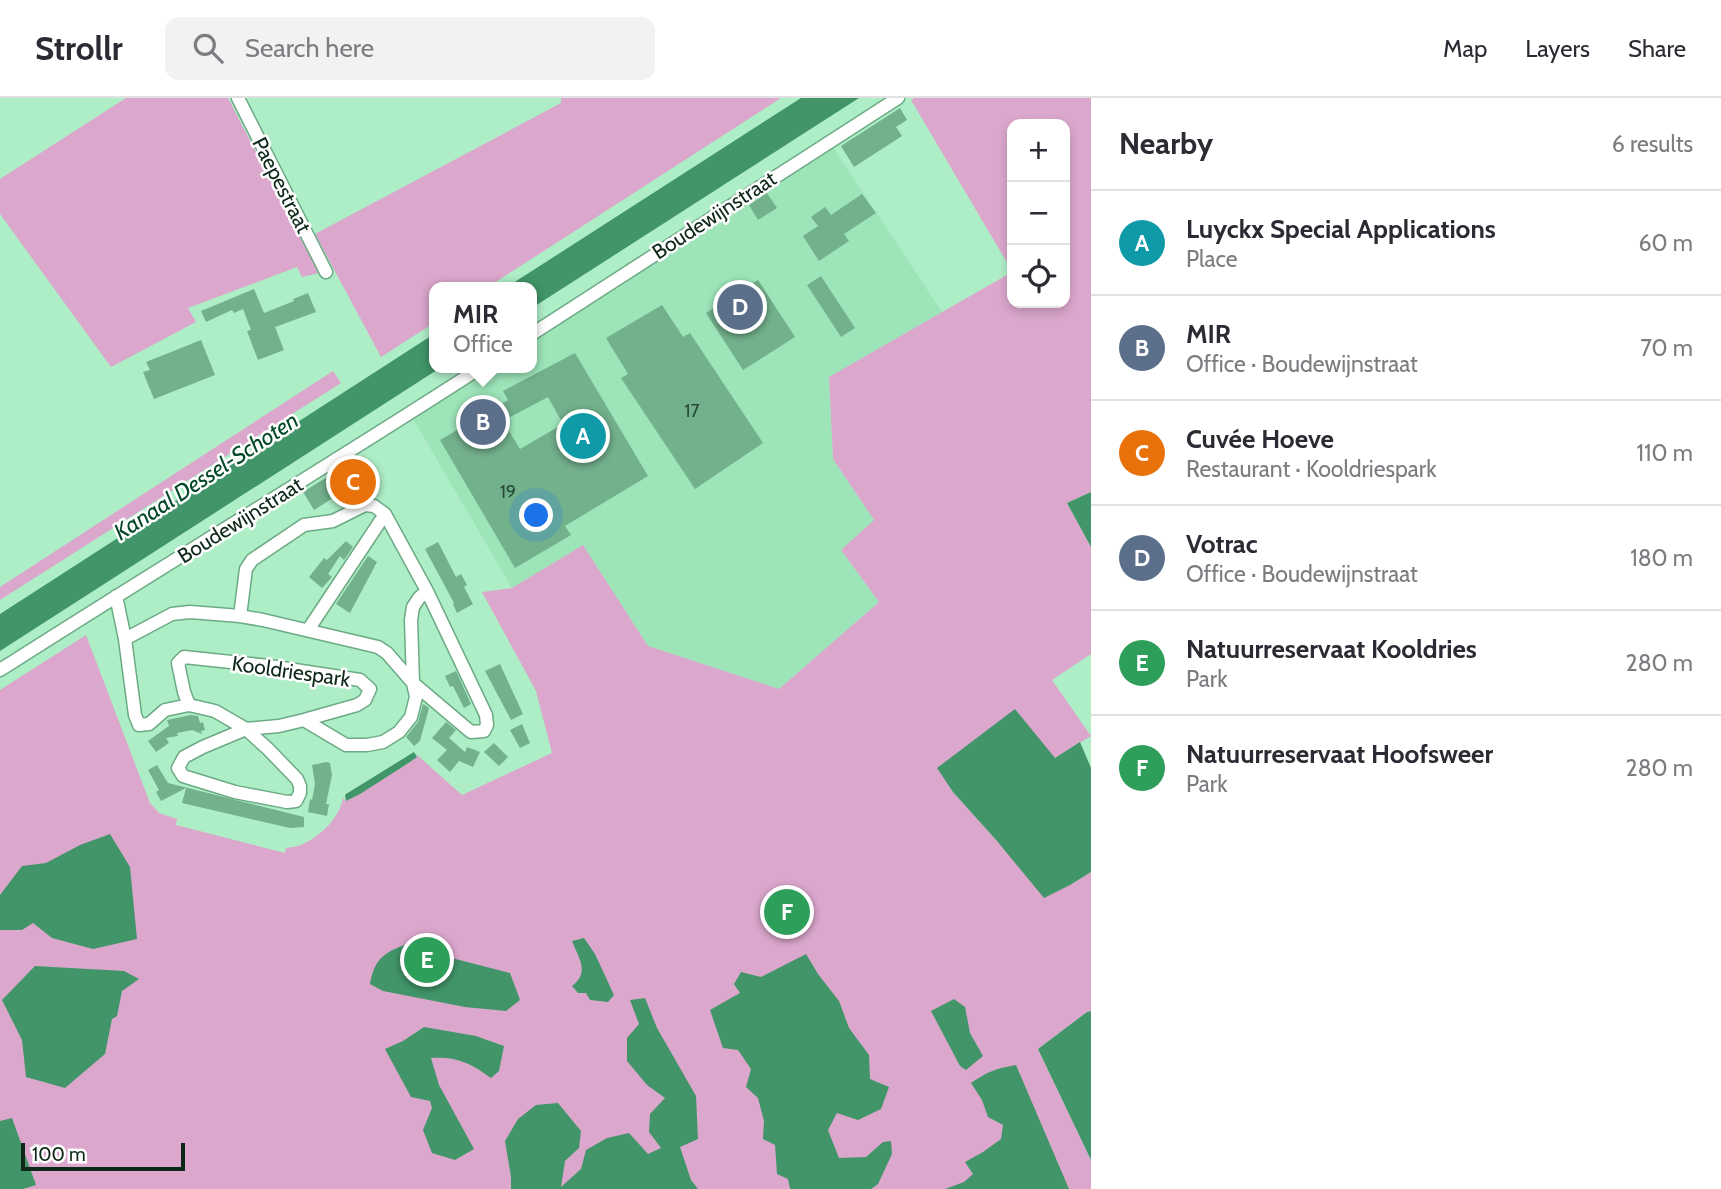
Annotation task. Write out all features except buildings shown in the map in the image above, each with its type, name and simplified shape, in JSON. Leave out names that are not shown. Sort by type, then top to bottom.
[{"type":"street","name":"Paepestraat","points":[[239,98],[326,272]]},
{"type":"street","name":"Boudewijnstraat","points":[[537,331],[898,98]]},
{"type":"street","name":"Boudewijnstraat","points":[[0,670],[472,373]]},
{"type":"street","points":[[240,616],[246,569],[252,560],[304,525],[333,521],[366,505],[374,506],[385,514]]},
{"type":"street","name":"Kooldriespark","points":[[125,639],[172,614],[190,612],[262,620],[378,647],[387,653],[413,683],[471,732],[484,731],[487,725],[486,715],[427,591],[385,514],[308,630]]},
{"type":"street","points":[[304,720],[346,745],[383,742],[399,732],[411,717],[416,697],[413,683],[413,607],[427,591]]},
{"type":"street","points":[[116,596],[125,639],[135,715],[139,725],[149,724],[165,710],[189,705]]},
{"type":"street","name":"Kooldriespark","points":[[304,720],[246,729],[203,747],[184,757],[178,768],[183,776],[235,792],[287,803],[296,801],[300,793],[298,779],[246,729],[215,711],[189,705],[178,663],[184,657],[269,666],[360,680],[370,689],[366,700],[356,705],[304,720]]},
{"type":"shaded area","points":[[126,98],[228,98],[319,273],[302,277],[297,267],[188,308],[196,322],[111,367],[0,214],[0,179]]},
{"type":"shaded area","points":[[561,98],[781,98],[496,282],[429,282],[429,326],[381,357],[315,234],[561,103]]},
{"type":"shaded area","points":[[801,98],[859,98],[537,305],[537,282],[515,282]]},
{"type":"shaded area","points":[[1091,98],[1091,492],[1067,503],[1091,547],[1091,654],[1052,680],[1091,736],[1055,758],[953,792],[997,841],[1070,885],[1091,872],[1091,1011],[1038,1049],[1091,1160],[1091,1189],[0,1189],[0,690],[86,635],[150,803],[159,813],[177,819],[176,825],[285,853],[286,848],[310,841],[323,831],[334,819],[343,798],[346,801],[359,794],[410,762],[417,757],[416,754],[462,795],[552,753],[536,691],[482,592],[512,588],[583,545],[648,646],[779,689],[879,602],[841,550],[874,520],[833,459],[829,377],[1007,275],[1007,308],[1070,308],[1070,119],[1007,119],[1007,263],[911,100]]},
{"type":"shaded area","points":[[831,144],[942,312],[829,377],[833,459],[874,520],[841,550],[879,602],[779,689],[648,646],[583,545],[512,588],[412,417],[479,373],[537,373],[537,335]]},
{"type":"shaded area","points":[[429,337],[429,373],[432,373],[0,651],[0,614]]},
{"type":"shaded area","points":[[333,371],[341,383],[0,600],[0,587]]},
{"type":"shaded area","points":[[1091,492],[1091,547],[1067,503]]},
{"type":"shaded area","points":[[1015,709],[1055,758],[1080,742],[1091,768],[1091,872],[1044,898],[953,792],[937,768]]},
{"type":"shaded area","points":[[414,752],[417,757],[346,801],[346,794]]},
{"type":"shaded area","points":[[110,834],[130,867],[137,939],[93,949],[52,938],[33,923],[22,930],[0,930],[0,895],[22,866],[46,863],[80,845]]},
{"type":"shaded area","points":[[584,938],[595,954],[614,995],[608,1002],[590,1000],[586,993],[578,993],[572,986],[581,976],[582,970],[572,941]]},
{"type":"shaded area","points":[[415,941],[440,955],[510,973],[520,1000],[506,1011],[465,1007],[383,991],[370,984],[375,966],[385,955]]},
{"type":"shaded area","points":[[806,954],[839,1001],[849,1028],[869,1055],[870,1079],[889,1087],[881,1109],[858,1120],[837,1113],[828,1130],[839,1158],[866,1157],[883,1142],[891,1141],[892,1154],[878,1184],[871,1189],[790,1189],[788,1179],[777,1174],[775,1145],[763,1139],[764,1121],[758,1098],[746,1087],[751,1069],[738,1050],[723,1048],[710,1010],[740,993],[734,984],[741,972],[761,977]]},
{"type":"shaded area","points":[[35,966],[124,971],[139,979],[122,991],[117,1016],[112,1019],[105,1054],[65,1088],[26,1077],[22,1040],[2,1000]]},
{"type":"shaded area","points":[[645,998],[657,1028],[696,1096],[698,1139],[680,1147],[691,1180],[698,1189],[511,1189],[505,1141],[518,1119],[536,1105],[558,1103],[581,1131],[579,1148],[565,1161],[561,1187],[581,1169],[586,1150],[607,1138],[629,1133],[648,1154],[661,1148],[649,1132],[650,1114],[665,1098],[647,1085],[627,1061],[627,1038],[639,1024],[630,1000]]},
{"type":"shaded area","points":[[954,999],[965,1007],[970,1033],[983,1056],[966,1070],[960,1066],[931,1011]]},
{"type":"shaded area","points":[[1091,1011],[1091,1160],[1038,1049]]},
{"type":"shaded area","points":[[424,1027],[476,1036],[504,1046],[499,1071],[491,1078],[463,1062],[448,1058],[431,1058],[439,1085],[474,1149],[455,1160],[432,1153],[423,1130],[432,1108],[430,1101],[411,1097],[385,1049]]},
{"type":"shaded area","points":[[1016,1065],[1069,1189],[945,1189],[964,1182],[973,1174],[965,1162],[1001,1139],[1003,1125],[988,1117],[982,1100],[971,1083],[992,1071]]},
{"type":"shaded area","points":[[12,1118],[36,1185],[23,1189],[0,1189],[0,1121]]},
{"type":"place","name":"Votrac","points":[[740,307]]},
{"type":"place","name":"MIR","points":[[483,422]]},
{"type":"place","name":"Luyckx Special Applications","points":[[583,436]]},
{"type":"place","name":"Cuvée Hoeve","points":[[353,482]]},
{"type":"place","name":"Natuurreservaat Hoofsweer","points":[[787,912]]},
{"type":"place","name":"Natuurreservaat Kooldries","points":[[427,960]]},
{"type":"water label","name":"Kanaal Dessel-Schoten","points":[[206,476]]}]
